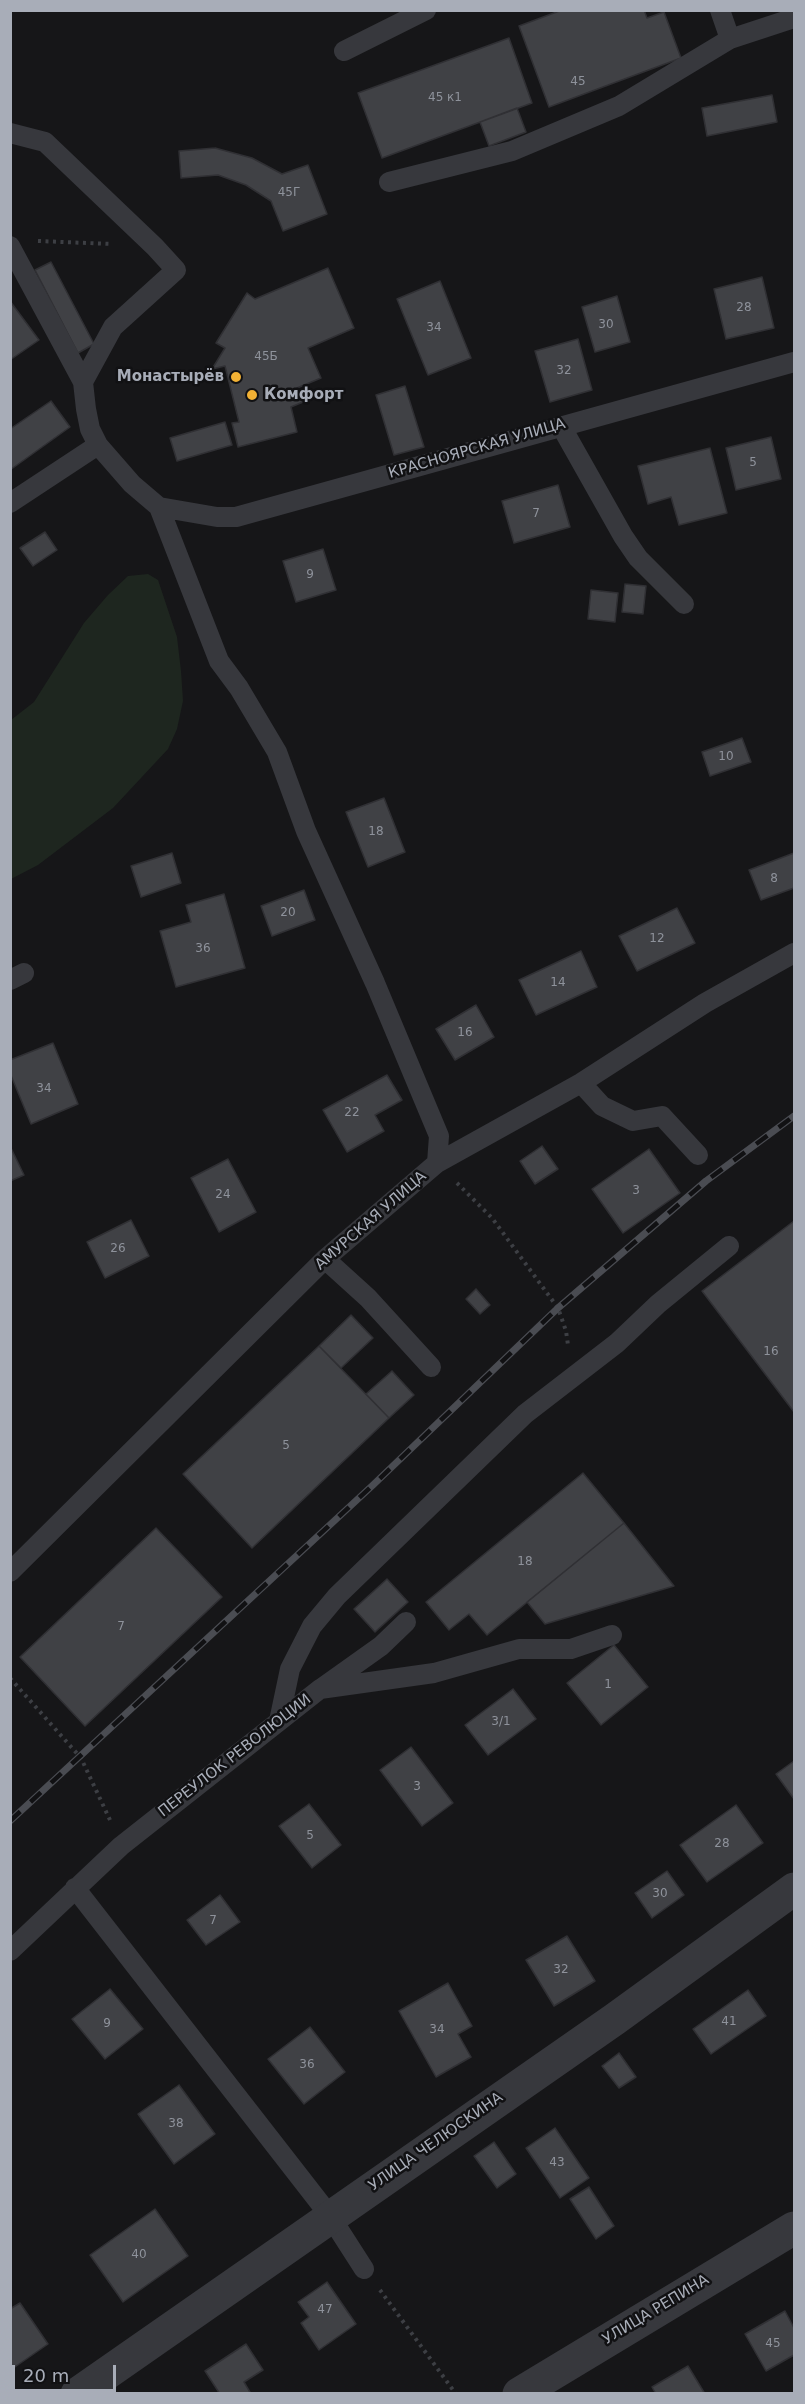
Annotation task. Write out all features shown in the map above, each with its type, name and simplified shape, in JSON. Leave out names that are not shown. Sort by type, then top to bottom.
[{"type":"street","name":"УЛИЦА ЧЕЛЮСКИНА","points":[[77,2394],[615,2019],[795,1889]]},
{"type":"street","name":"УЛИЦА РЕПИНА","points":[[519,2394],[795,2228]]},
{"type":"lane","points":[[344,51],[426,10]]},
{"type":"lane","points":[[720,10],[730,39]]},
{"type":"lane","points":[[388,182],[512,151],[619,106],[730,39],[795,18]]},
{"type":"lane","points":[[10,133],[45,142],[176,270],[113,327],[83,382]]},
{"type":"lane","points":[[10,246],[83,382],[90,429],[98,445],[132,484],[159,507],[219,661],[239,688],[277,752],[306,831],[375,983],[439,1136],[437,1163]]},
{"type":"lane","name":"КРАСНОЯРСКАЯ УЛИЦА","points":[[159,507],[217,517],[236,517],[795,362]]},
{"type":"lane","points":[[561,426],[622,536],[638,558],[684,604]]},
{"type":"lane","points":[[10,503],[98,445]]},
{"type":"lane","name":"АМУРСКАЯ УЛИЦА","points":[[10,1572],[325,1259],[437,1163],[581,1083],[705,1003],[795,953]]},
{"type":"lane","points":[[581,1083],[602,1106],[633,1121],[662,1116],[698,1155]]},
{"type":"lane","points":[[279,1721],[290,1669],[312,1626],[337,1596],[525,1414],[617,1343],[658,1304],[729,1246]]},
{"type":"lane","points":[[325,1259],[368,1298],[431,1367]]},
{"type":"lane","points":[[320,1689],[381,1646],[406,1622]]},
{"type":"lane","name":"ПЕРЕУЛОК РЕВОЛЮЦИИ","points":[[10,1951],[121,1846],[320,1689],[434,1672],[519,1649],[571,1649],[612,1635]]},
{"type":"lane","points":[[75,1888],[330,2216],[364,2269]]},
{"type":"path","points":[[33,240],[154,247]]},
{"type":"path","points":[[437,1163],[492,1218],[558,1308],[566,1331],[571,1379]]},
{"type":"path","points":[[10,1678],[81,1758],[121,1846]]},
{"type":"path","points":[[364,2269],[456,2394]]},
{"type":"shaded area","points":[[148,574],[158,580],[177,637],[183,701],[177,729],[168,749],[113,808],[38,865],[11,879],[11,720],[34,702],[84,623],[108,595],[128,576]]},
{"type":"building","points":[[562,10],[644,10],[647,18],[664,12],[681,58],[549,107],[519,26]]},
{"type":"building","points":[[509,38],[532,103],[382,158],[358,93]]},
{"type":"building","points":[[772,95],[777,122],[707,136],[702,108]]},
{"type":"building","points":[[517,108],[526,132],[489,146],[480,122]]},
{"type":"building","points":[[215,148],[252,158],[282,174],[308,165],[327,214],[283,231],[271,201],[246,185],[218,175],[181,178],[179,151]]},
{"type":"building","points":[[51,262],[94,344],[78,353],[35,270]]},
{"type":"building","points":[[328,268],[354,328],[308,348],[321,378],[297,388],[303,402],[291,407],[297,432],[238,447],[232,423],[239,422],[225,366],[212,369],[225,348],[216,343],[247,293],[255,299]]},
{"type":"building","points":[[762,277],[774,328],[726,339],[714,289]]},
{"type":"building","points":[[440,281],[471,358],[428,375],[397,299]]},
{"type":"building","points":[[617,296],[630,342],[595,352],[582,307]]},
{"type":"building","points":[[10,301],[39,340],[10,360]]},
{"type":"building","points":[[578,339],[592,390],[550,402],[535,351]]},
{"type":"building","points":[[405,386],[424,447],[394,455],[376,395]]},
{"type":"building","points":[[51,401],[70,427],[10,470],[10,429]]},
{"type":"building","points":[[225,422],[232,445],[177,461],[170,438]]},
{"type":"building","points":[[771,437],[781,479],[736,490],[726,448]]},
{"type":"building","points":[[710,448],[727,513],[679,525],[671,497],[648,504],[638,466]]},
{"type":"building","points":[[558,485],[570,527],[514,543],[502,501]]},
{"type":"building","points":[[45,532],[57,550],[33,566],[20,548]]},
{"type":"building","points":[[323,549],[336,590],[296,602],[283,561]]},
{"type":"building","points":[[625,584],[646,586],[643,614],[622,612]]},
{"type":"building","points":[[591,590],[618,593],[615,622],[588,619]]},
{"type":"building","points":[[742,738],[751,762],[710,776],[702,752]]},
{"type":"building","points":[[384,798],[405,852],[368,867],[346,812]]},
{"type":"building","points":[[172,853],[181,883],[141,897],[131,866]]},
{"type":"building","points":[[794,853],[794,888],[761,900],[749,870]]},
{"type":"building","points":[[304,890],[315,920],[272,936],[261,906]]},
{"type":"building","points":[[224,894],[245,968],[176,987],[160,931],[191,922],[186,905]]},
{"type":"building","points":[[677,908],[695,943],[637,971],[619,936]]},
{"type":"building","points":[[581,951],[597,987],[536,1015],[519,980]]},
{"type":"building","points":[[476,1005],[494,1037],[455,1060],[436,1029]]},
{"type":"building","points":[[53,1043],[78,1104],[31,1124],[10,1073],[10,1060]]},
{"type":"building","points":[[387,1075],[402,1100],[375,1115],[384,1131],[347,1152],[323,1110]]},
{"type":"building","points":[[10,1146],[24,1175],[10,1181]]},
{"type":"building","points":[[542,1146],[558,1169],[535,1184],[520,1161]]},
{"type":"building","points":[[649,1149],[680,1193],[623,1233],[592,1189]]},
{"type":"building","points":[[228,1159],[256,1212],[219,1232],[191,1178]]},
{"type":"building","points":[[131,1220],[149,1256],[105,1278],[87,1242]]},
{"type":"building","points":[[794,1221],[794,1412],[702,1291]]},
{"type":"building","points":[[476,1289],[490,1305],[480,1314],[466,1299]]},
{"type":"building","points":[[351,1315],[373,1338],[341,1368],[319,1346]]},
{"type":"building","points":[[319,1346],[389,1418],[252,1548],[183,1474]]},
{"type":"building","points":[[392,1371],[414,1395],[389,1418],[366,1394]]},
{"type":"building","points":[[583,1473],[624,1523],[487,1635],[469,1614],[449,1630],[426,1602]]},
{"type":"building","points":[[624,1523],[674,1586],[545,1624],[527,1602]]},
{"type":"building","points":[[156,1528],[222,1597],[85,1726],[20,1657]]},
{"type":"building","points":[[387,1579],[408,1602],[375,1632],[354,1609]]},
{"type":"building","points":[[614,1645],[648,1687],[601,1725],[567,1683]]},
{"type":"building","points":[[513,1689],[536,1719],[488,1755],[465,1725]]},
{"type":"building","points":[[411,1747],[453,1803],[422,1826],[380,1770]]},
{"type":"building","points":[[794,1761],[794,1799],[776,1774]]},
{"type":"building","points":[[309,1804],[341,1845],[312,1868],[279,1826]]},
{"type":"building","points":[[736,1805],[763,1843],[707,1882],[680,1845]]},
{"type":"building","points":[[667,1871],[684,1895],[652,1918],[635,1893]]},
{"type":"building","points":[[220,1895],[240,1922],[206,1945],[187,1920]]},
{"type":"building","points":[[567,1936],[595,1981],[554,2006],[526,1960]]},
{"type":"building","points":[[448,1983],[472,2026],[458,2034],[471,2057],[436,2077],[399,2011]]},
{"type":"building","points":[[110,1989],[143,2029],[105,2059],[72,2019]]},
{"type":"building","points":[[748,1990],[766,2016],[711,2054],[693,2029]]},
{"type":"building","points":[[310,2027],[345,2072],[304,2104],[268,2059]]},
{"type":"building","points":[[619,2053],[636,2077],[619,2088],[602,2066]]},
{"type":"building","points":[[179,2085],[215,2134],[174,2164],[138,2114]]},
{"type":"building","points":[[555,2128],[589,2178],[560,2198],[526,2148]]},
{"type":"building","points":[[494,2142],[516,2174],[497,2188],[474,2156]]},
{"type":"building","points":[[589,2187],[614,2226],[596,2239],[570,2199]]},
{"type":"building","points":[[155,2209],[188,2256],[123,2302],[90,2255]]},
{"type":"building","points":[[327,2282],[356,2324],[319,2350],[301,2323],[309,2317],[298,2302]]},
{"type":"building","points":[[20,2303],[48,2344],[12,2369],[10,2366],[10,2309]]},
{"type":"building","points":[[785,2311],[794,2328],[794,2355],[766,2371],[745,2334]]},
{"type":"building","points":[[246,2344],[263,2370],[244,2382],[251,2394],[220,2394],[205,2371]]},
{"type":"building","points":[[688,2366],[705,2394],[656,2394],[652,2387]]},
{"type":"railway","points":[[10,1821],[373,1485],[558,1308],[706,1181],[794,1116]]},
{"type":"place","name":"Монастырёв","points":[[236,377]]},
{"type":"place","name":"Комфорт","points":[[252,395]]}]
